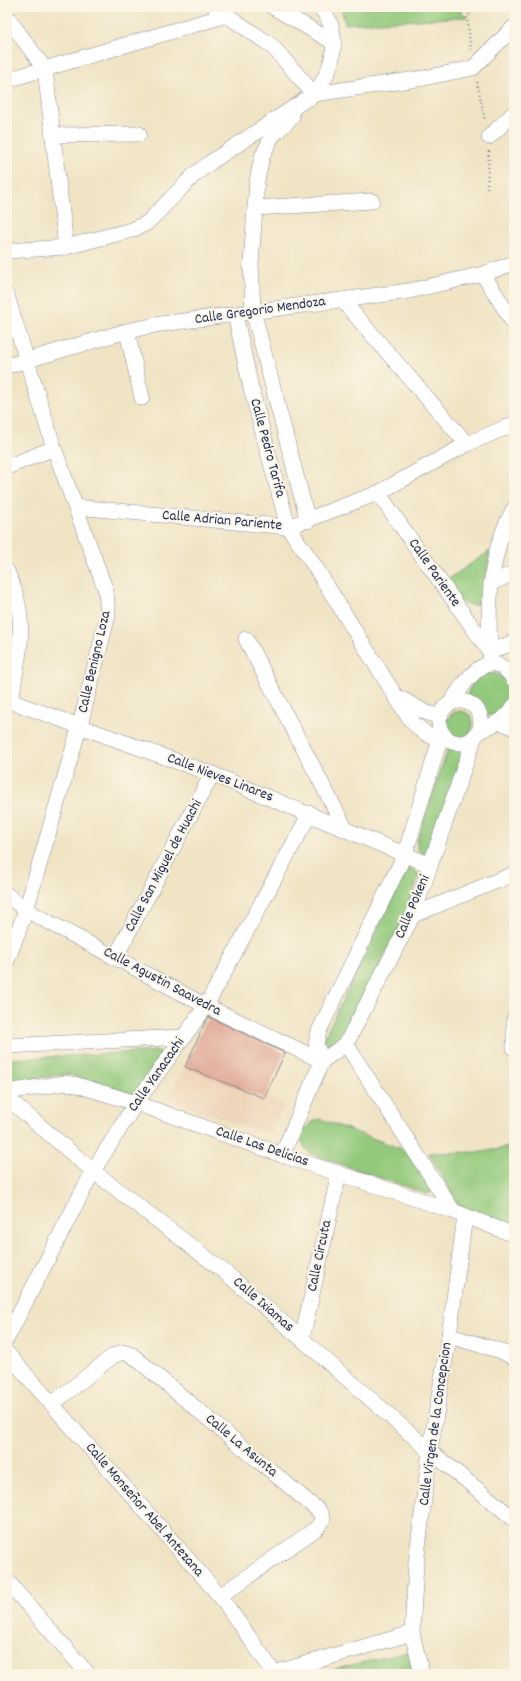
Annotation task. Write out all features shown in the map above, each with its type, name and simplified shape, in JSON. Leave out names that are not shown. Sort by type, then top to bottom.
[{"type":"street","points":[[273,7],[333,42]]},
{"type":"street","points":[[308,521],[253,311],[251,264],[257,181],[266,145],[272,136],[314,94],[329,70],[333,42],[330,22],[320,7]]},
{"type":"street","points":[[7,80],[221,11],[272,46],[314,94]]},
{"type":"street","points":[[7,17],[45,69],[66,247]]},
{"type":"street","points":[[7,251],[66,247],[132,230],[147,224],[194,175],[211,162],[314,94],[424,78],[473,68],[514,27]]},
{"type":"street","points":[[489,137],[514,113]]},
{"type":"street","points":[[53,135],[140,134]]},
{"type":"street","points":[[255,208],[372,201]]},
{"type":"street","name":"Calle Gregorio Mendoza","points":[[7,366],[127,331],[161,324],[409,291],[483,274],[514,263]]},
{"type":"street","points":[[483,274],[514,324]]},
{"type":"street","name":"Calle Benigno Loza","points":[[7,296],[54,448],[106,591],[108,615],[80,725],[26,910],[7,961]]},
{"type":"street","points":[[342,300],[467,444]]},
{"type":"street","name":"Calle Pedro Tarifa","points":[[235,314],[251,388],[288,527],[409,718],[420,731],[445,738]]},
{"type":"street","points":[[127,331],[142,398]]},
{"type":"street","name":"Calle Adrian Pariente","points":[[76,507],[288,527],[308,521],[378,493],[467,444],[514,424]]},
{"type":"street","points":[[7,467],[54,448]]},
{"type":"street","name":"Calle Pariente","points":[[378,493],[491,658]]},
{"type":"street","points":[[514,510],[508,519],[500,545],[488,609],[491,658],[506,669],[514,680]]},
{"type":"street","points":[[7,571],[18,601],[21,620],[20,635],[9,701]]},
{"type":"street","points":[[492,583],[514,573]]},
{"type":"street","points":[[246,639],[345,828]]},
{"type":"street","points":[[514,642],[472,673],[450,704],[442,711],[439,722],[445,738],[464,742],[500,721],[514,706]]},
{"type":"street","name":"Calle Pedro Tarifa","points":[[396,696],[425,712],[440,717]]},
{"type":"street","name":"Calle Nieves Linares","points":[[9,701],[80,725],[212,774],[310,813],[430,865]]},
{"type":"street","points":[[450,704],[464,701],[476,708],[481,721],[477,734]]},
{"type":"street","points":[[500,721],[514,728]]},
{"type":"street","name":"Calle Pokeni","points":[[445,738],[405,854],[319,1031],[316,1043],[322,1061],[346,1044],[413,915],[477,734]]},
{"type":"street","name":"Calle San Miguel de Huachi","points":[[115,958],[212,774]]},
{"type":"street","name":"Calle Yanacachi","points":[[7,1338],[93,1171],[136,1103],[206,1006],[310,813]]},
{"type":"street","points":[[413,915],[514,874]]},
{"type":"street","name":"Calle Agustin Saavedra","points":[[7,895],[26,910],[206,1006],[322,1061]]},
{"type":"street","points":[[514,1020],[514,1048]]},
{"type":"street","points":[[7,1046],[183,1037]]},
{"type":"street","points":[[346,1044],[459,1213]]},
{"type":"street","points":[[282,1155],[322,1061]]},
{"type":"street","name":"Calle Las Delicias","points":[[7,1092],[65,1083],[77,1085],[136,1103],[282,1155],[459,1213],[514,1235]]},
{"type":"street","name":"Calle Ixiamas","points":[[7,1098],[93,1171],[226,1273],[430,1451],[514,1519]]},
{"type":"street","name":"Calle Circuta","points":[[302,1339],[338,1173]]},
{"type":"street","name":"Calle Virgen de la Concepcion","points":[[422,1674],[412,1633],[416,1562],[430,1451],[449,1336],[459,1213]]},
{"type":"street","points":[[449,1336],[501,1351],[514,1358]]},
{"type":"street","name":"Calle La Asunta","points":[[52,1404],[113,1356],[124,1352],[132,1355],[319,1511],[322,1519],[318,1528],[220,1596]]},
{"type":"street","name":"Calle Monseñor Abel Antezana","points":[[7,1353],[220,1596],[274,1673]]},
{"type":"street","points":[[7,1581],[88,1674]]},
{"type":"street","points":[[274,1673],[412,1633]]},
{"type":"path","points":[[473,68],[467,17],[477,7]]},
{"type":"shaded area","points":[[185,1067],[284,1104],[273,1132],[266,1134],[167,1099]]},
{"type":"green space","points":[[339,7],[456,7],[467,17],[345,24],[342,10]]},
{"type":"green space","points":[[490,551],[483,596],[476,605],[466,604],[458,598],[447,580]]},
{"type":"green space","points":[[489,673],[499,675],[506,680],[510,687],[511,695],[509,703],[504,709],[497,714],[487,715],[480,703],[467,696],[470,688],[475,682]]},
{"type":"green space","points":[[460,711],[469,715],[473,724],[469,733],[460,737],[451,733],[447,724],[451,715]]},
{"type":"green space","points":[[449,746],[466,751],[428,848],[425,853],[420,852],[417,848],[417,841]]},
{"type":"green space","points":[[407,869],[412,869],[419,874],[406,915],[335,1049],[329,1051],[323,1048],[322,1042]]},
{"type":"green space","points":[[159,1051],[162,1058],[138,1092],[131,1094],[68,1074],[7,1082],[7,1059]]},
{"type":"green space","points":[[320,1119],[407,1151],[432,1192],[427,1194],[311,1154],[305,1148],[301,1138],[308,1126]]},
{"type":"green space","points":[[514,1146],[514,1226],[459,1206],[429,1153],[483,1152]]},
{"type":"green space","points":[[411,1651],[417,1674],[315,1674]]},
{"type":"building","points":[[209,1017],[285,1053],[264,1098],[185,1067]]}]
